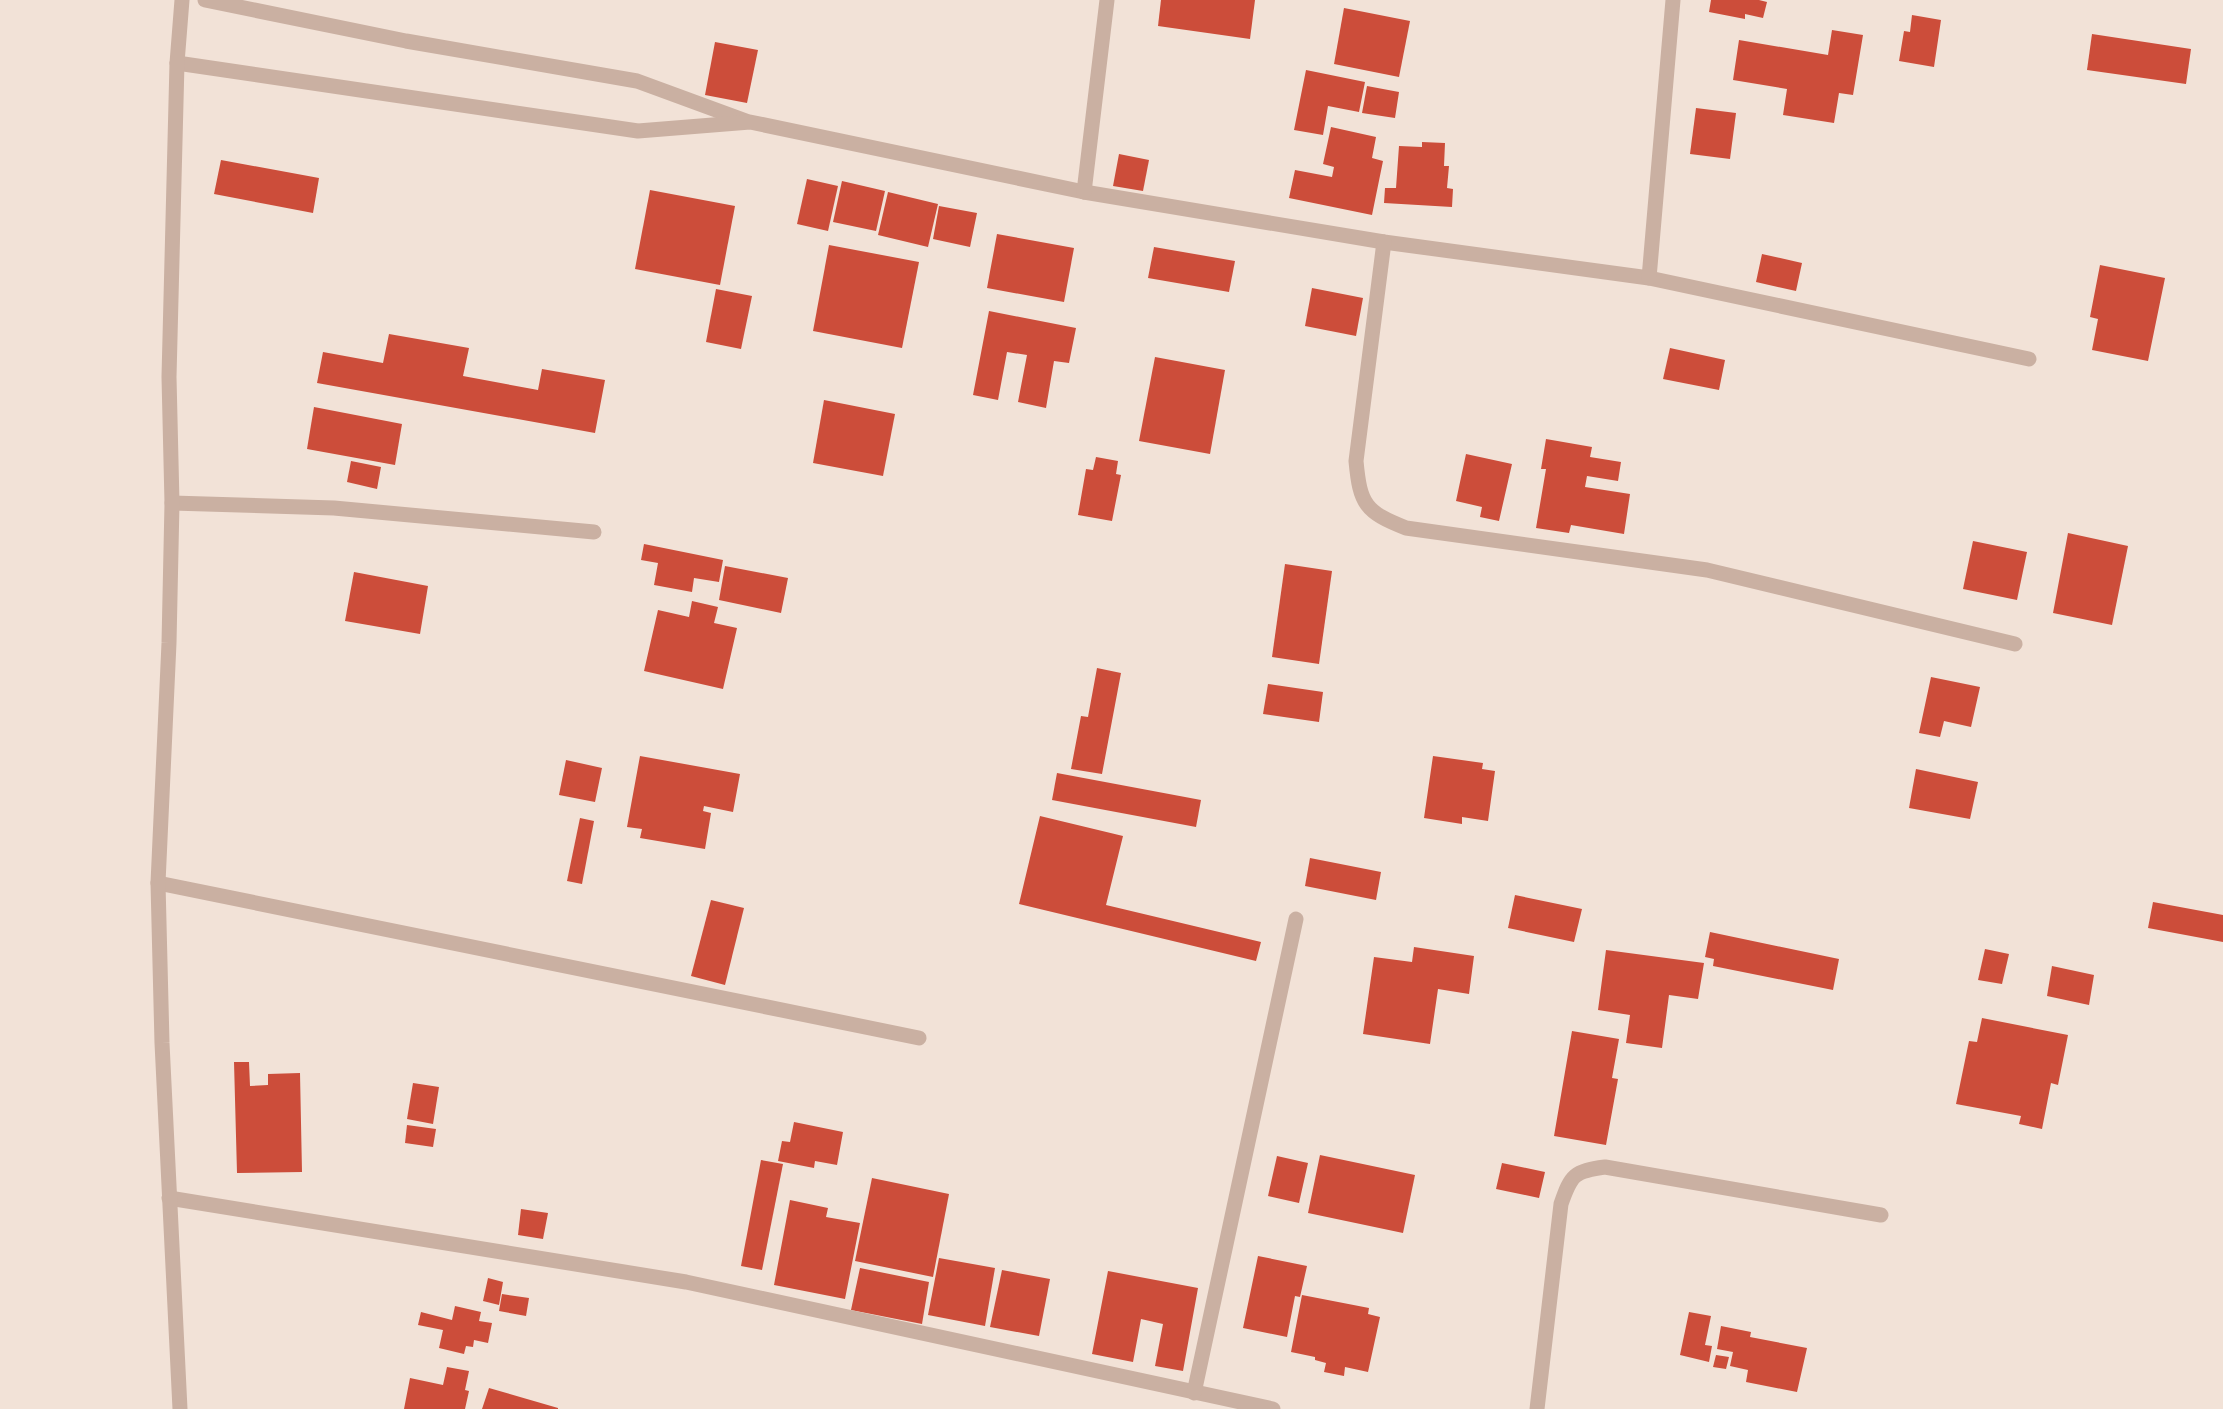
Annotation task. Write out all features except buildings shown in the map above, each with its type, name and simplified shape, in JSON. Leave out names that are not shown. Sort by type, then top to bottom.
[{"type":"street","points":[[180,1409],[162,1042],[158,883],[169,644],[172,503],[169,376],[177,63],[182,0]]},
{"type":"street","points":[[205,0],[406,41],[637,81],[750,122],[1084,192],[1384,242],[1649,278],[2029,358]]},
{"type":"street","points":[[1084,192],[1107,0]]},
{"type":"street","points":[[1649,278],[1673,0]]},
{"type":"street","points":[[177,63],[638,131],[750,122]]},
{"type":"street","points":[[1384,242],[1356,461],[1358,489],[1366,505],[1383,519],[1406,528],[1707,570],[2015,644]]},
{"type":"street","points":[[172,503],[334,508],[594,532]]},
{"type":"street","points":[[158,883],[919,1038]]},
{"type":"street","points":[[1194,1392],[1296,919]]},
{"type":"street","points":[[1537,1409],[1561,1204],[1569,1182],[1584,1170],[1605,1167],[1881,1215]]},
{"type":"street","points":[[169,1198],[686,1282],[1273,1409]]}]
